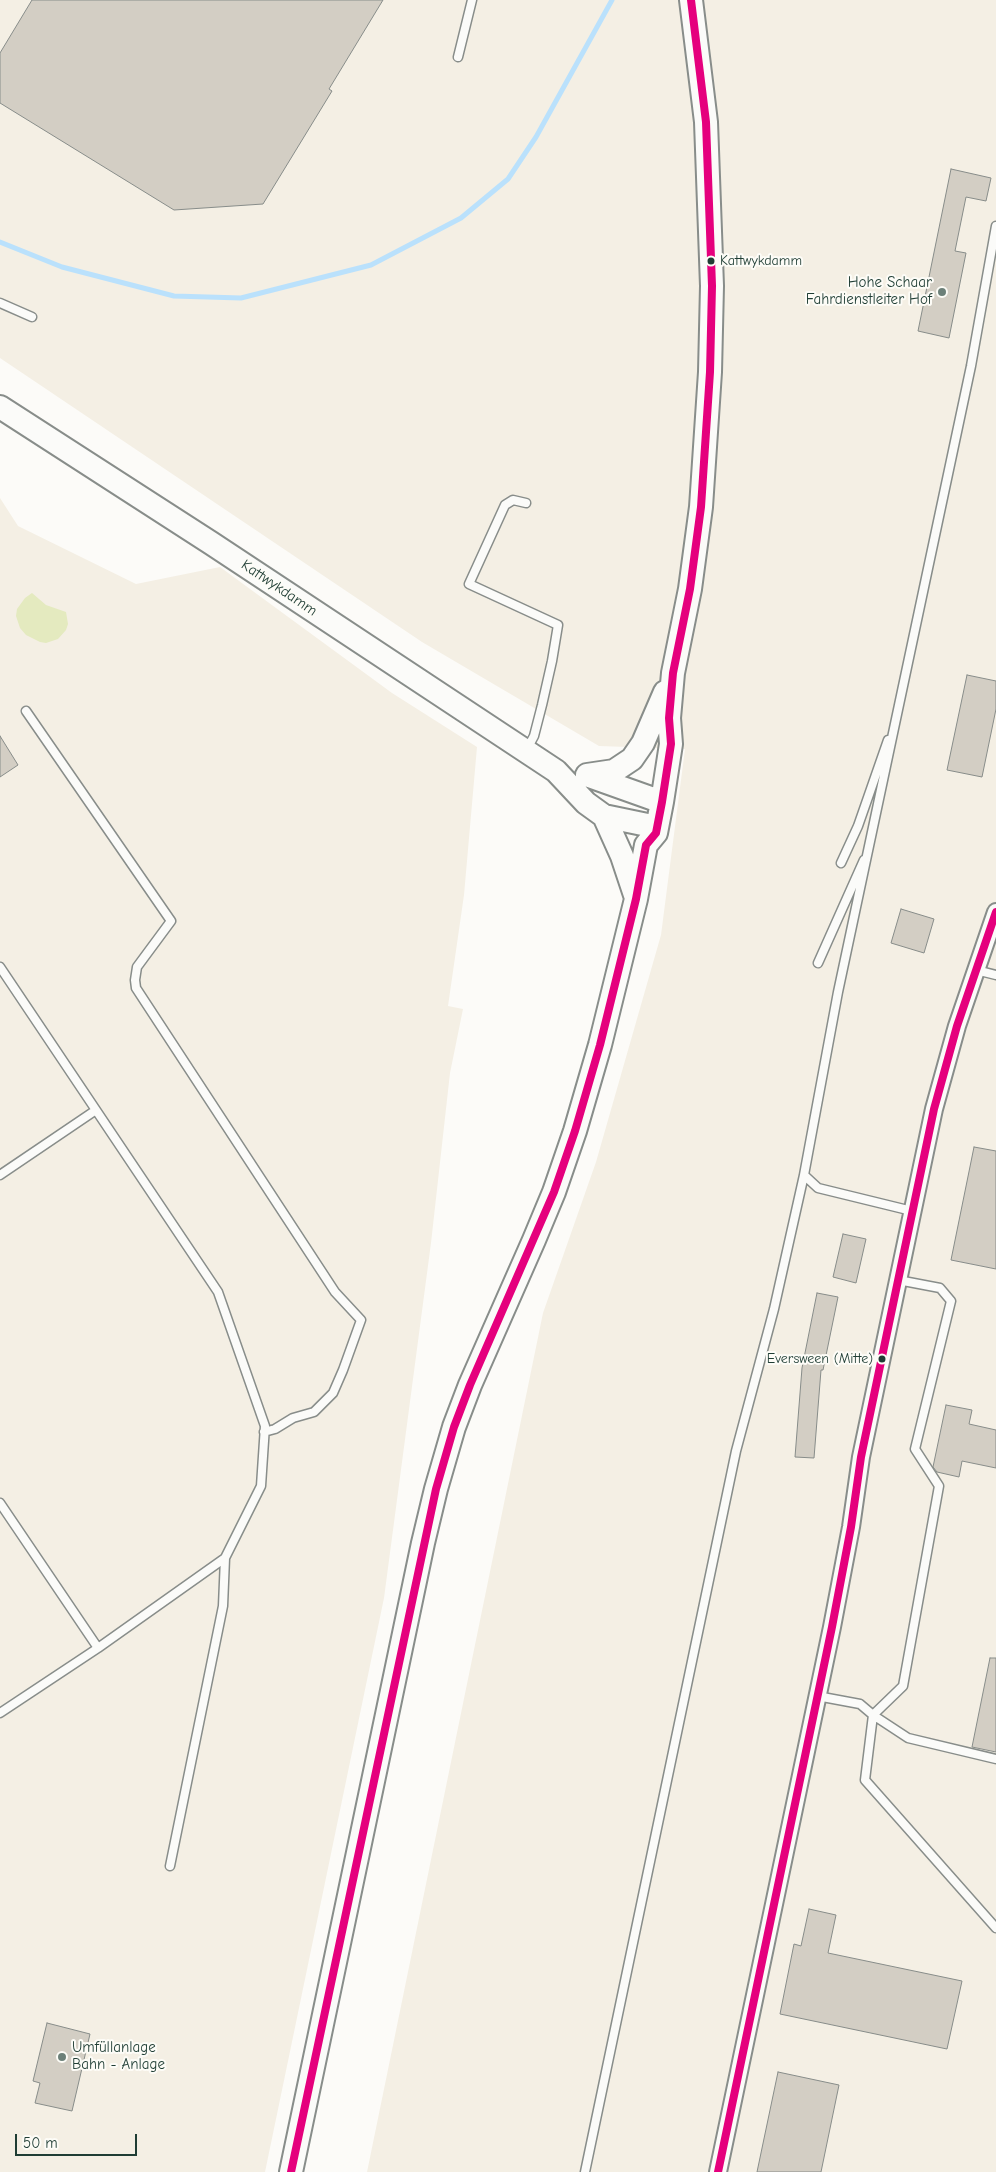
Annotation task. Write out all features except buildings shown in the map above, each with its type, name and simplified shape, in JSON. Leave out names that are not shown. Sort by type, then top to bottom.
[{"type":"main road","points":[[291,2172],[436,1488],[454,1427],[470,1386],[534,1240],[569,1148],[600,1045],[636,899],[655,800],[671,744],[669,718],[674,672],[690,589],[696,545],[705,456],[710,372],[712,286],[706,122],[691,0]]},
{"type":"main road","name":"Kattwykdamm","points":[[0,407],[211,543],[556,771],[586,803],[604,816],[649,832]]},
{"type":"main road","points":[[587,775],[614,771],[632,759],[643,743],[674,672]]},
{"type":"main road","name":"Kattwykdamm","points":[[556,771],[587,775],[655,800]]},
{"type":"main road","points":[[604,816],[622,856],[636,899]]},
{"type":"street","points":[[718,2172],[817,1696],[851,1527],[861,1457],[912,1211],[944,1072],[996,912]]},
{"type":"lane","points":[[458,57],[472,0]]},
{"type":"lane","points":[[585,2172],[736,1451],[774,1309],[804,1175],[838,992],[971,366],[996,226]]},
{"type":"lane","points":[[0,303],[32,317]]},
{"type":"lane","points":[[526,503],[512,500],[505,505],[470,584],[558,625],[542,705],[534,736],[526,751]]},
{"type":"lane","points":[[26,711],[171,921],[136,967],[136,988],[335,1292],[361,1320],[333,1393],[314,1412],[293,1418],[275,1429],[264,1432]]},
{"type":"lane","points":[[841,863],[858,826],[896,720]]},
{"type":"lane","points":[[818,963],[870,845]]},
{"type":"lane","points":[[0,967],[218,1292],[264,1426],[261,1486],[225,1558],[222,1606],[170,1866]]},
{"type":"lane","points":[[976,970],[996,975]]},
{"type":"lane","points":[[0,1175],[96,1110]]},
{"type":"lane","points":[[804,1175],[818,1188],[912,1211]]},
{"type":"lane","points":[[898,1280],[940,1288],[950,1301],[915,1449],[939,1486],[903,1686],[873,1715],[866,1780],[996,1928]]},
{"type":"lane","points":[[0,1503],[98,1648]]},
{"type":"lane","points":[[0,1713],[98,1648],[225,1558]]},
{"type":"lane","points":[[817,1696],[860,1704],[908,1738],[996,1759]]},
{"type":"shaded area","points":[[0,0],[996,0],[996,2172],[367,2172],[543,1313],[596,1162],[661,935],[685,749],[599,746],[422,642],[0,358]]},
{"type":"shaded area","points":[[0,498],[18,526],[136,584],[220,567],[392,693],[477,747],[464,895],[448,1006],[463,1009],[450,1073],[431,1243],[384,1598],[265,2172],[0,2172]]},
{"type":"green space","points":[[32,593],[46,605],[66,612],[68,624],[66,630],[58,639],[46,643],[40,642],[26,635],[20,628],[16,616],[17,609],[25,598]]},
{"type":"waterway","points":[[0,242],[62,267],[174,296],[241,298],[371,265],[461,218],[508,179],[536,137],[612,0]]},
{"type":"transit line","points":[[291,2172],[436,1489],[454,1427],[470,1385],[554,1192],[575,1131],[600,1045],[636,899],[646,845],[656,833],[662,802],[671,744],[669,718],[673,673],[690,589],[701,507],[710,372],[712,286],[706,122],[691,0]]},
{"type":"transit line","points":[[718,2172],[832,1627],[851,1527],[861,1457],[934,1109],[957,1026],[996,912]]},
{"type":"place","name":"Kattwykdamm","points":[[711,261]]},
{"type":"place","name":"Hohe Schaar Fahrdienstleiter Hof","points":[[942,292]]},
{"type":"place","name":"Eversween (Mitte)","points":[[882,1359]]},
{"type":"place","name":"Umfüllanlage Bahn - Anlage","points":[[62,2057]]}]
